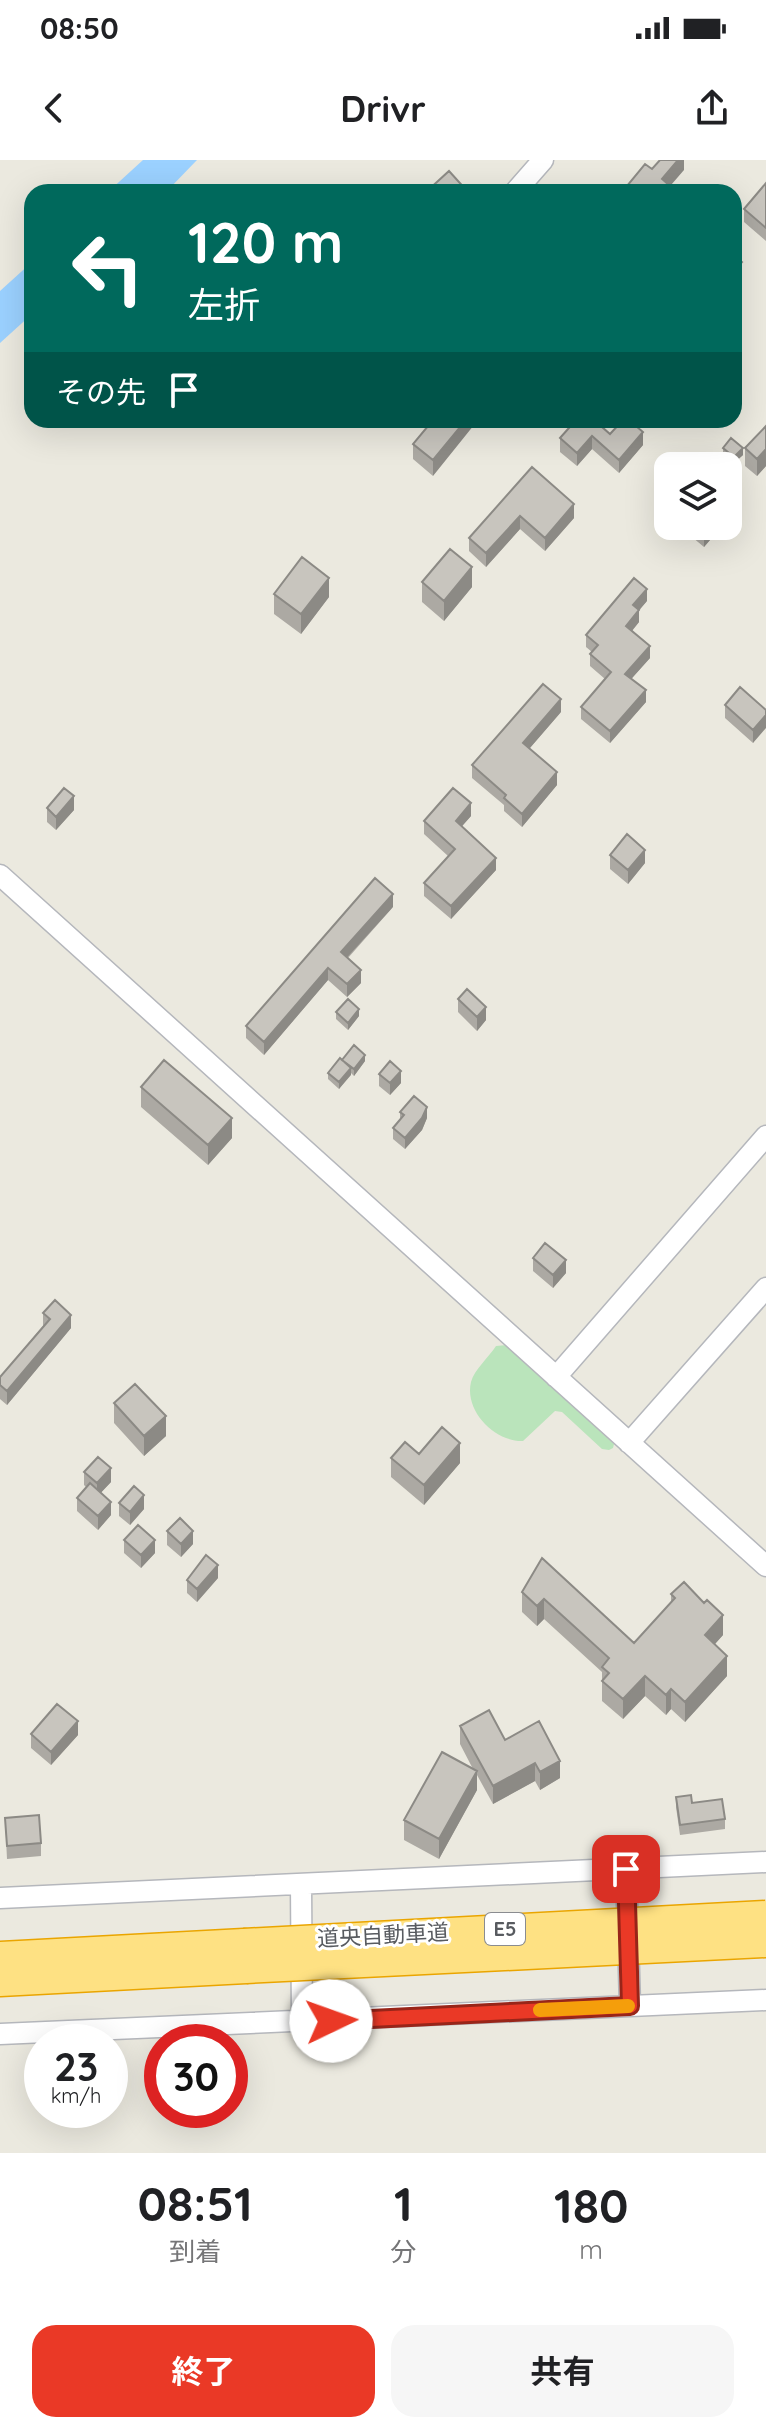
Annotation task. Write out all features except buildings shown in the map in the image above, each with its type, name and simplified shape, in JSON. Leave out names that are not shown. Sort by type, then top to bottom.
[{"type":"highway","name":"道央自動車道","points":[[0,1982],[245,1956],[766,1915]]},
{"type":"highway","name":"道央自動車道","points":[[0,1956],[245,1956],[766,1943]]},
{"type":"street","points":[[522,184],[543,160]]},
{"type":"street","points":[[0,875],[766,1566]]},
{"type":"street","points":[[556,1377],[766,1136]]},
{"type":"street","points":[[629,1443],[766,1288]]},
{"type":"street","points":[[0,1898],[766,1862]]},
{"type":"street","points":[[626,1869],[630,2006]]},
{"type":"street","points":[[301,1884],[302,2022]]},
{"type":"street","points":[[0,2034],[766,2000]]},
{"type":"green space","points":[[507,1345],[614,1444],[613,1448],[602,1449],[562,1412],[555,1411],[523,1441],[502,1436],[484,1423],[472,1404],[471,1382],[496,1346]]},
{"type":"water","points":[[143,160],[197,160],[174,184],[117,184]]},
{"type":"water","points":[[24,269],[24,321],[0,343],[0,291]]},
{"type":"slow traffic","points":[[540,2010],[628,2006]]},
{"type":"route","points":[[331,2021],[630,2006],[626,1869]]}]
